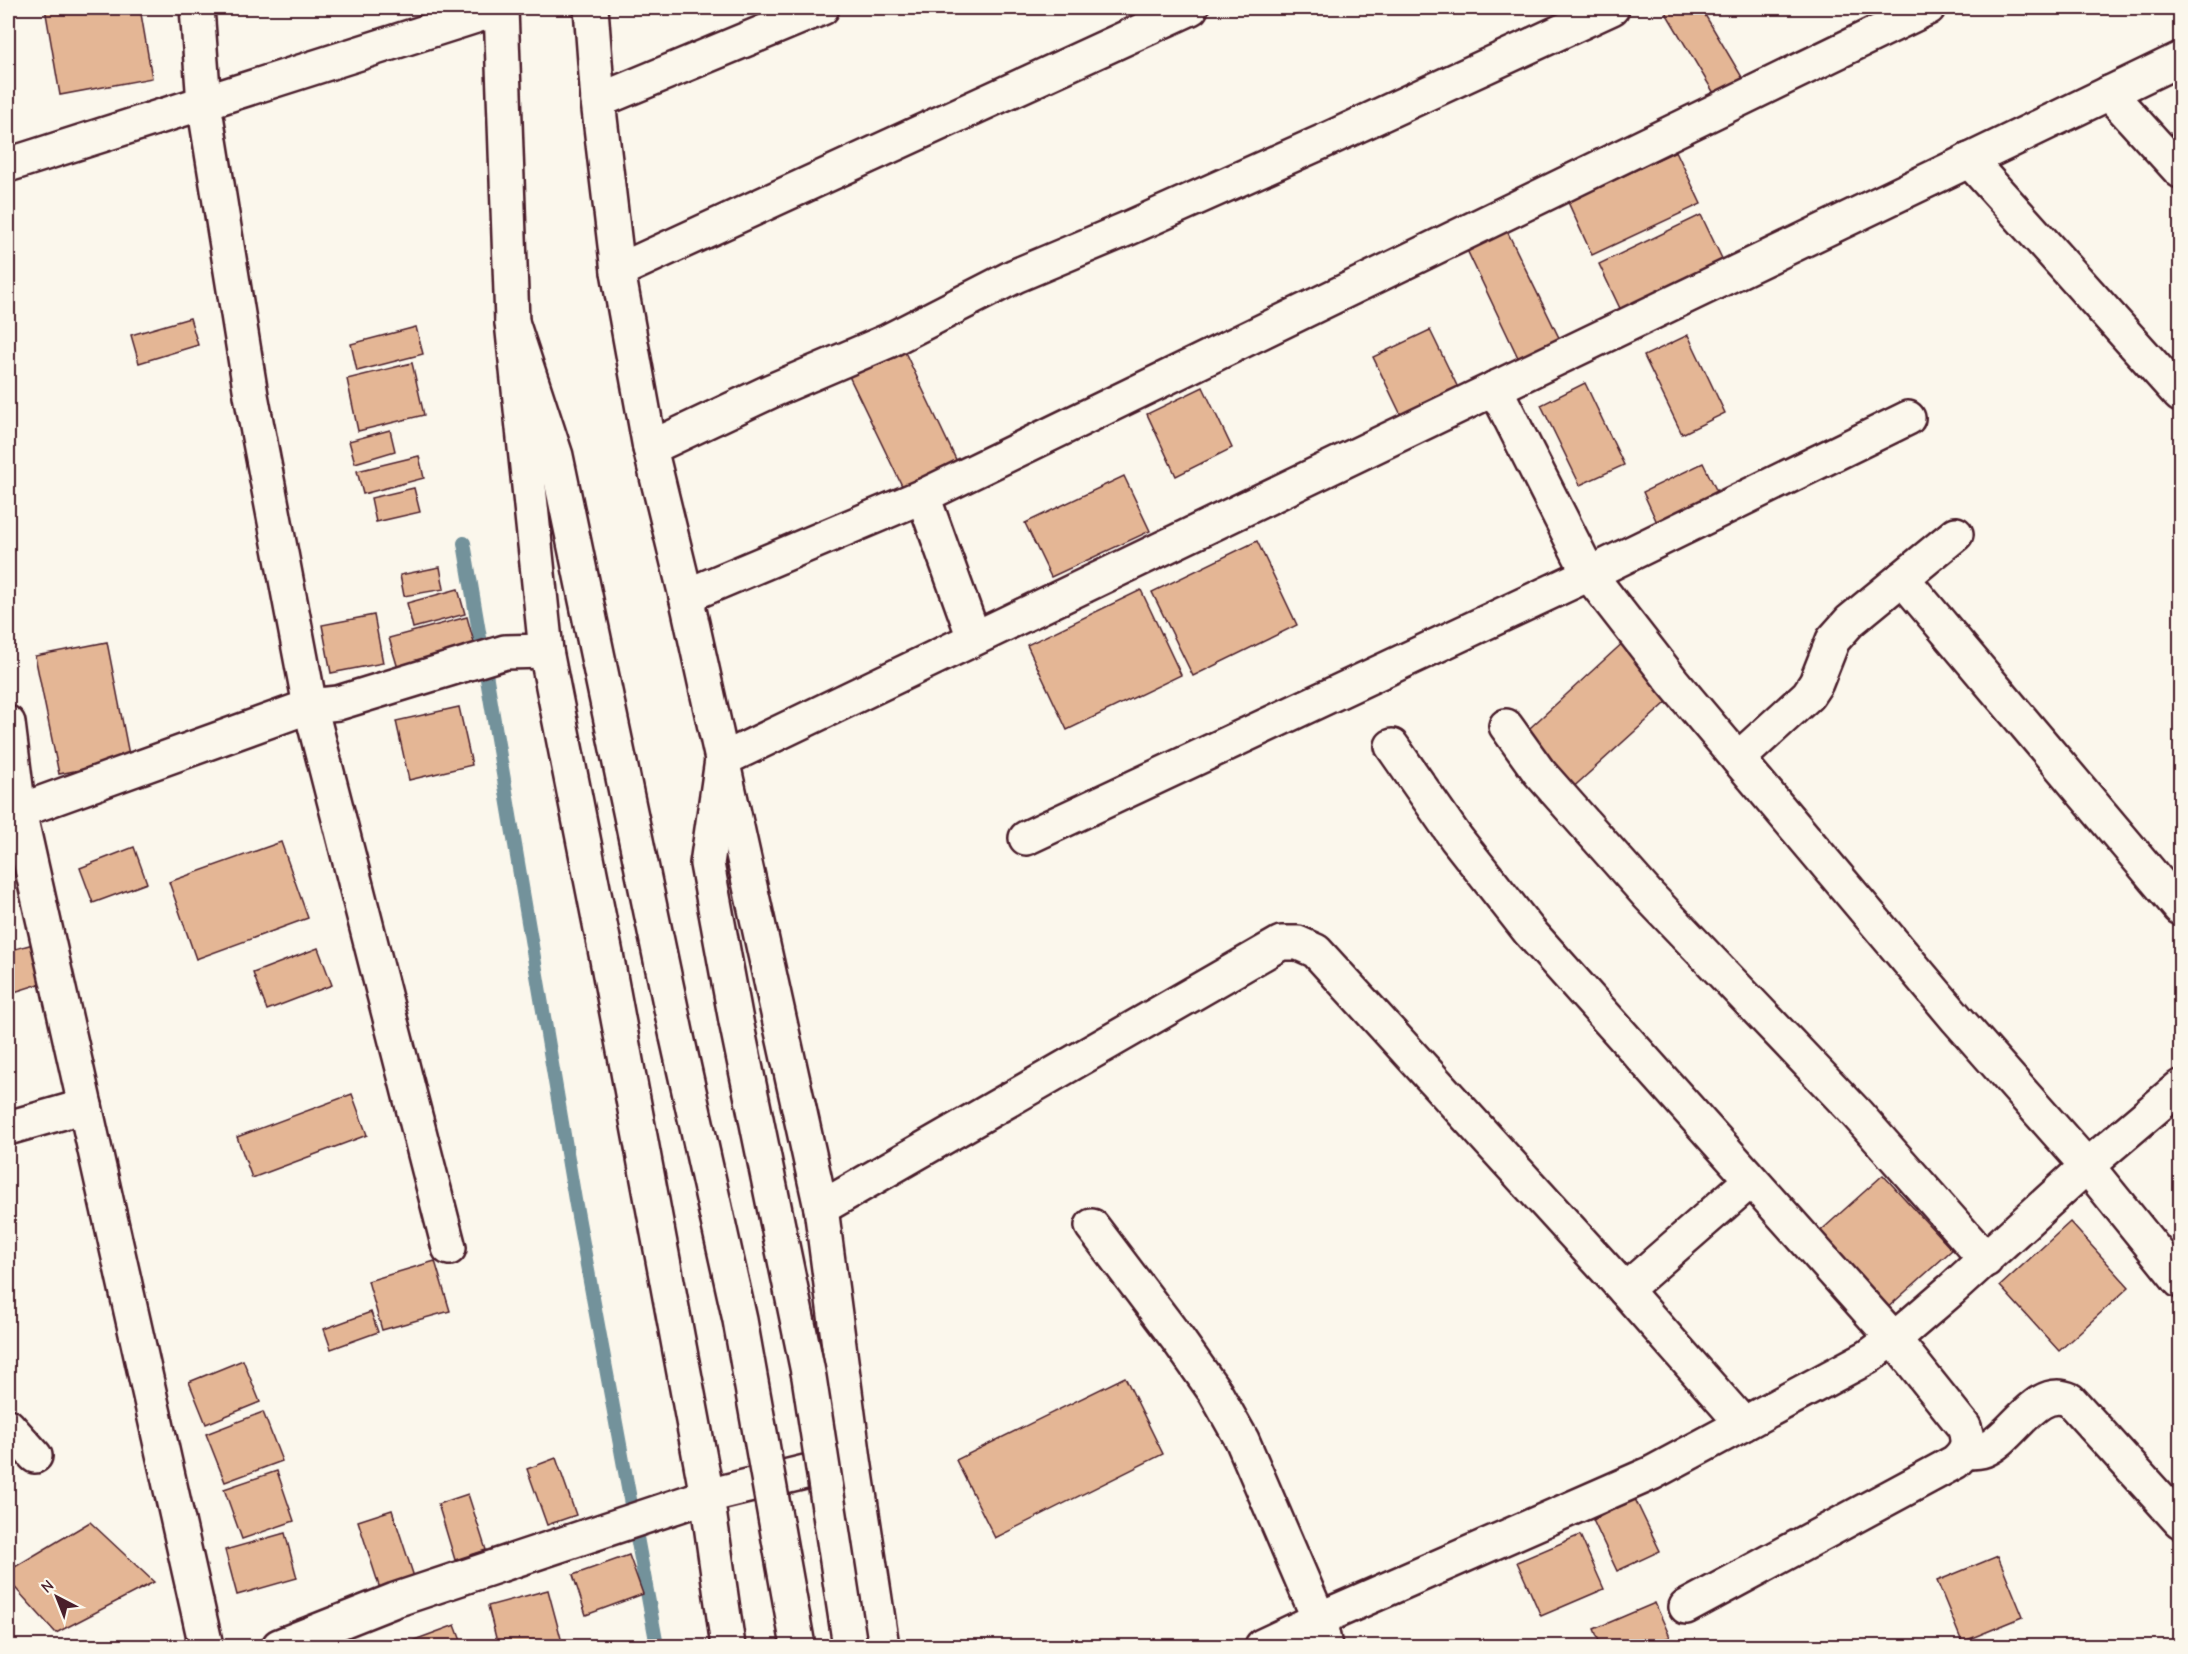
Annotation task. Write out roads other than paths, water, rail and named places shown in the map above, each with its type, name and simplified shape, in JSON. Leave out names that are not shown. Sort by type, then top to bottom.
[{"type":"main road","points":[[197,8],[204,103],[251,395],[310,706],[449,1248]]},
{"type":"main road","points":[[8,165],[501,8],[513,322],[546,651],[608,966],[707,1496],[728,1647]]},
{"type":"main road","points":[[591,8],[598,101],[618,271],[650,448],[686,596],[821,1208],[854,1460],[882,1647]]},
{"type":"main road","points":[[598,101],[822,8]]},
{"type":"main road","points":[[618,271],[1191,8]]},
{"type":"main road","points":[[650,448],[771,391],[888,340],[1015,276],[1302,151],[1612,8]]},
{"type":"main road","points":[[686,596],[924,495],[1928,8]]},
{"type":"main road","points":[[722,760],[2181,59]]},
{"type":"main road","points":[[2109,93],[2181,171]]},
{"type":"main road","points":[[1970,160],[2181,395]]},
{"type":"main road","points":[[513,322],[556,456],[677,1037],[740,1320],[798,1647]]},
{"type":"main road","points":[[1496,388],[1589,574],[1673,682],[1957,1019],[2087,1166],[2181,1281]]},
{"type":"main road","points":[[1026,838],[1589,574],[1908,418]]},
{"type":"main road","points":[[924,495],[974,638]]},
{"type":"main road","points":[[1738,759],[1808,695],[1816,682],[1833,640],[1850,621],[1956,534]]},
{"type":"main road","points":[[1902,579],[2181,908]]},
{"type":"main road","points":[[13,813],[310,706],[338,703],[505,652],[546,651]]},
{"type":"main road","points":[[8,723],[13,813],[85,1106],[206,1647]]},
{"type":"main road","points":[[1506,726],[1539,772],[1648,895],[1857,1114],[1986,1260]]},
{"type":"main road","points":[[1392,746],[1456,838],[1529,931],[1893,1338],[1964,1428],[1968,1440],[1965,1452],[1955,1462],[1686,1607]]},
{"type":"main road","points":[[722,760],[707,864],[736,1022],[809,1377],[850,1647]]},
{"type":"main road","points":[[821,1208],[1281,943],[1298,943],[1316,951],[1625,1290],[1743,1424]]},
{"type":"main road","points":[[1262,1647],[1322,1633],[1652,1473],[1868,1357],[1986,1260],[2087,1166],[2181,1087]]},
{"type":"main road","points":[[8,1128],[85,1106]]},
{"type":"main road","points":[[1625,1290],[1751,1180]]},
{"type":"main road","points":[[1092,1226],[1215,1392],[1242,1440],[1322,1633]]},
{"type":"main road","points":[[1965,1452],[1985,1450],[2035,1407],[2049,1397],[2060,1395],[2070,1400],[2181,1521]]},
{"type":"main road","points":[[8,1426],[35,1456]]},
{"type":"main road","points":[[279,1647],[395,1600],[663,1510],[707,1496],[854,1460]]},
{"type":"waterway","points":[[464,543],[575,1200],[657,1646]]}]
